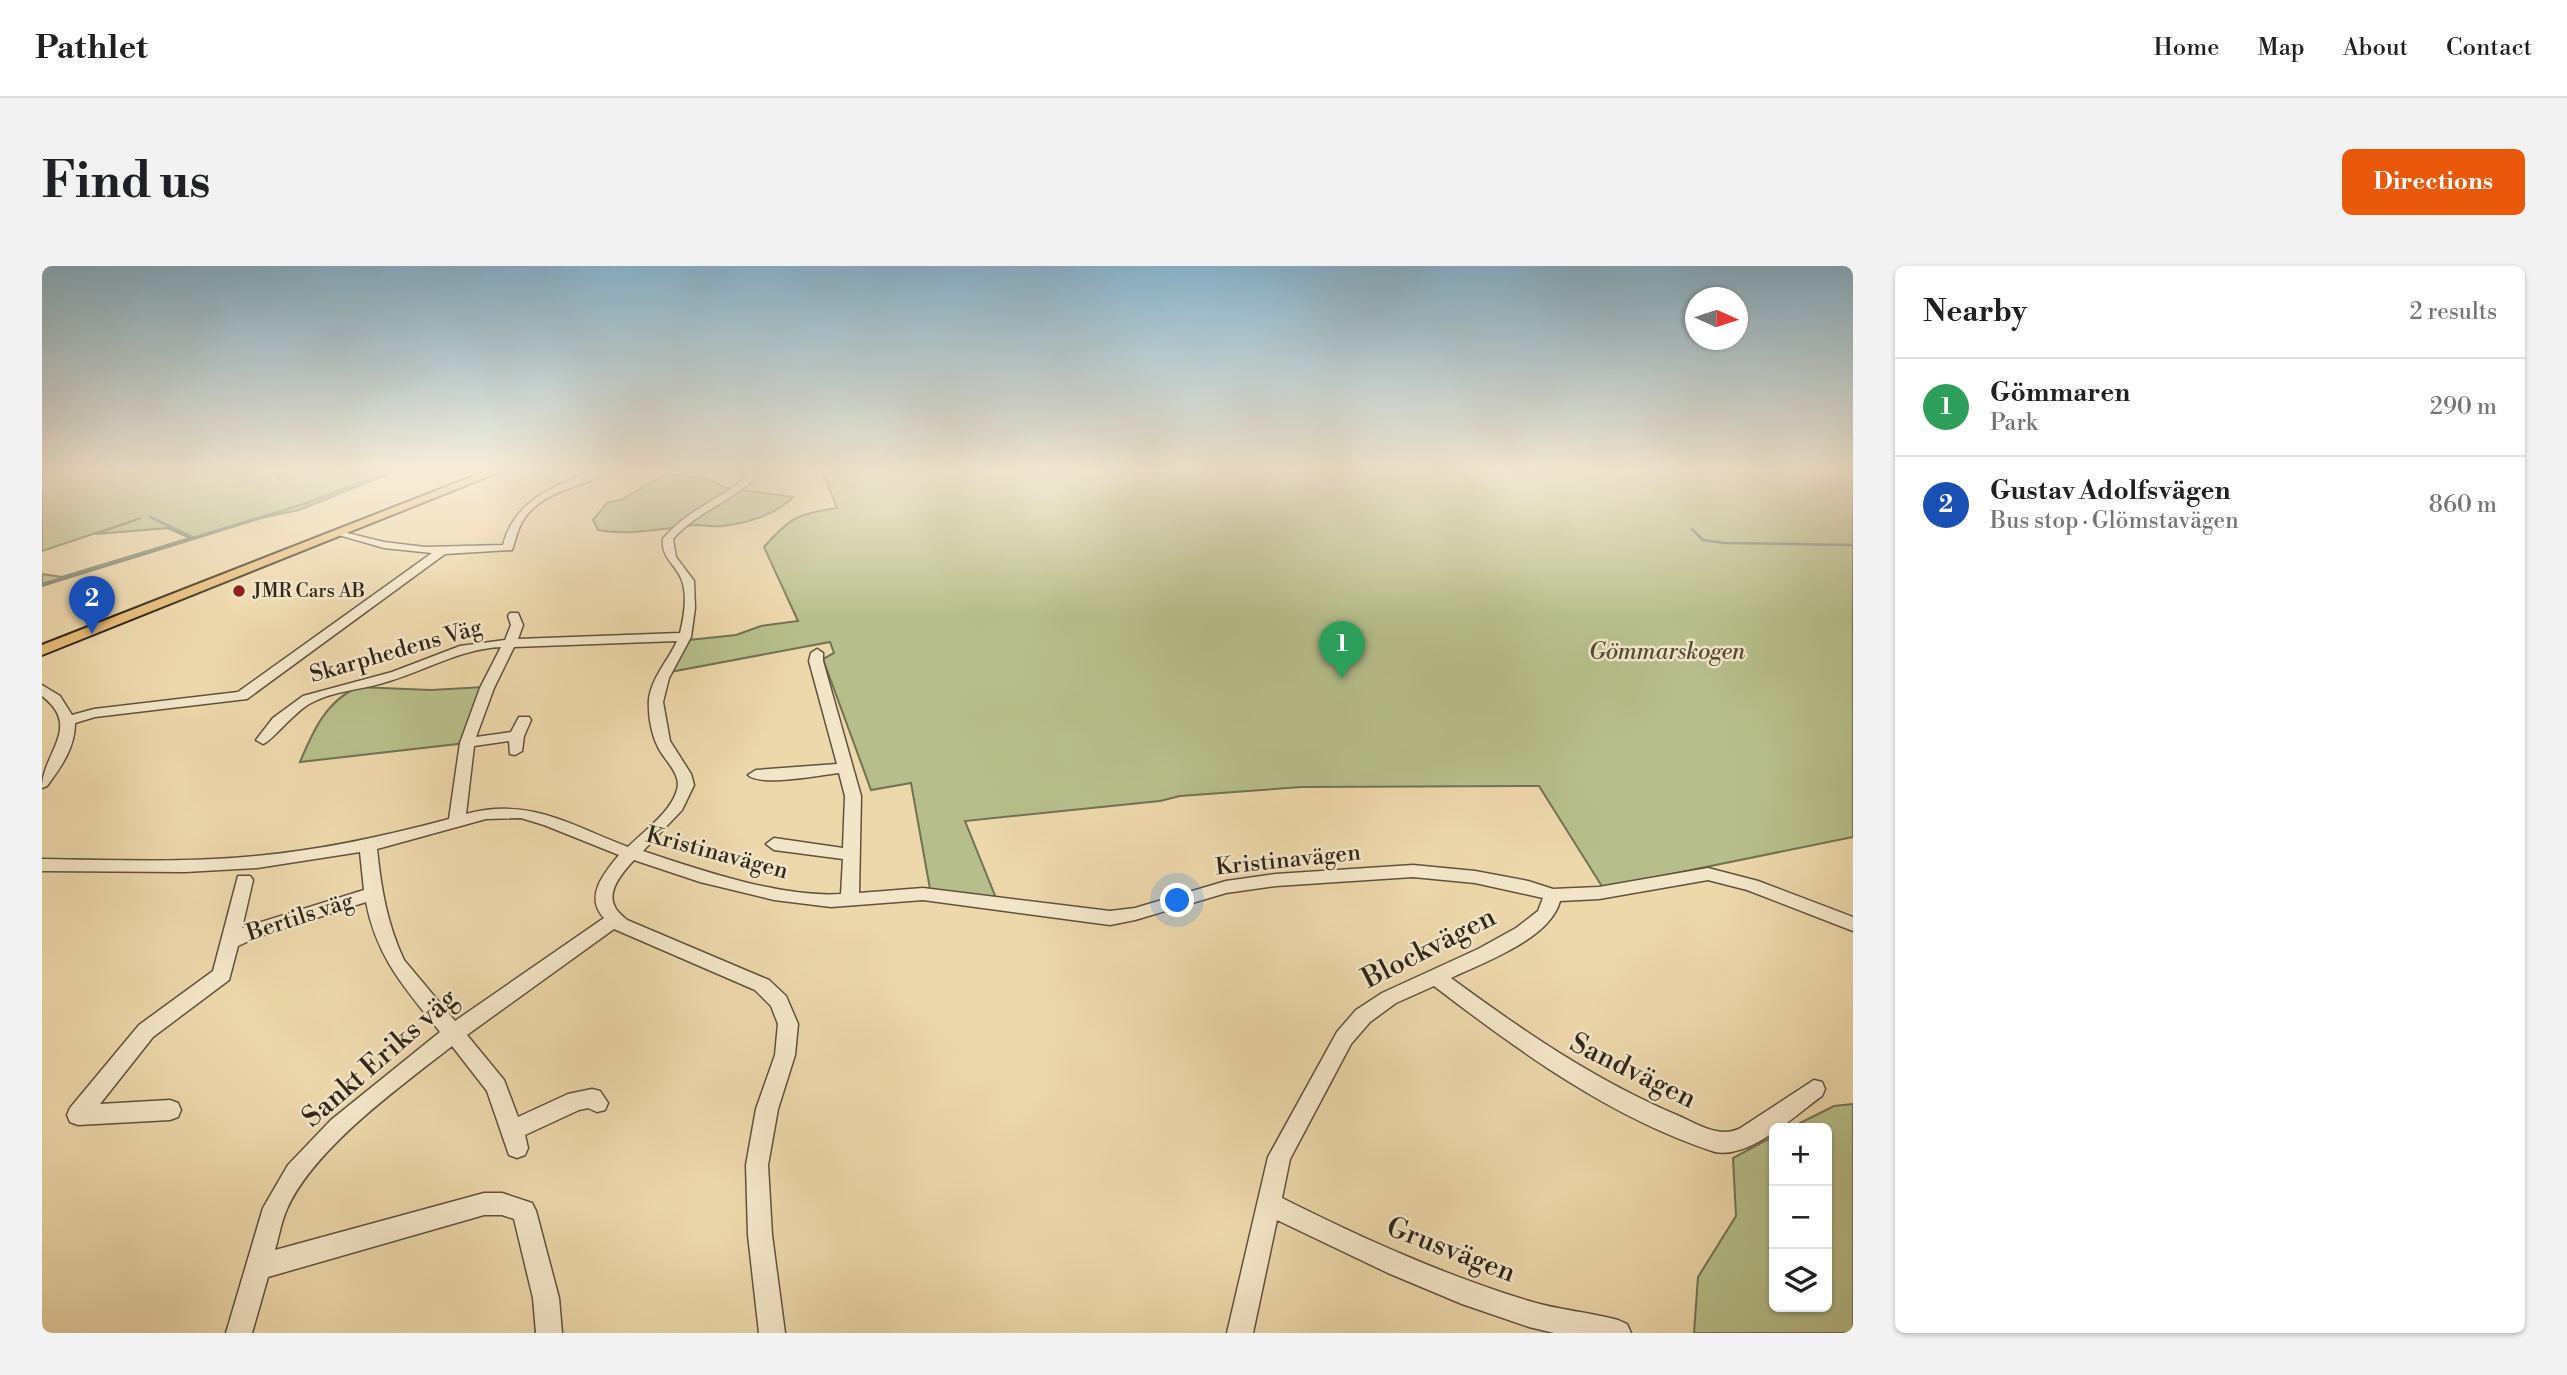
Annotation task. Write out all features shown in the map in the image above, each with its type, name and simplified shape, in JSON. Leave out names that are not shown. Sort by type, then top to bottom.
[{"type":"main road","points":[[42,650],[380,518]]},
{"type":"main road","points":[[42,645],[187,593]]},
{"type":"street","points":[[343,533],[380,545],[440,552],[508,548],[512,527],[520,518]]},
{"type":"street","points":[[696,518],[668,539],[668,554],[688,581],[688,625],[658,685],[655,699],[663,741],[683,774],[685,790],[675,809],[611,876],[603,891],[604,904],[614,920],[634,932],[732,970],[762,985],[779,1002],[787,1018],[787,1046],[767,1109],[757,1165],[760,1236],[772,1333]]},
{"type":"street","points":[[68,720],[94,713],[242,696],[440,552]]},
{"type":"street","points":[[457,821],[467,743],[487,688],[517,625],[514,616]]},
{"type":"street","name":"Skarphedens Väg","points":[[262,740],[283,713],[305,699],[398,675],[468,648],[509,643],[684,637]]},
{"type":"street","points":[[817,653],[816,661],[853,796],[850,901]]},
{"type":"street","points":[[42,689],[68,720]]},
{"type":"street","points":[[42,783],[62,753],[68,720]]},
{"type":"street","points":[[467,743],[516,743],[524,720]]},
{"type":"street","points":[[756,775],[847,768]]},
{"type":"street","name":"Kristinavägen","points":[[42,865],[222,865],[368,845],[486,814],[522,813],[561,825],[632,854],[745,888],[805,899],[850,901],[923,894],[1110,918],[1135,914],[1226,887],[1276,880],[1413,871],[1475,877],[1528,887],[1553,895],[1599,893],[1687,875],[1708,874],[1752,885],[1853,924]]},
{"type":"street","points":[[774,844],[851,855]]},
{"type":"street","points":[[368,845],[378,923],[397,964],[500,1093],[514,1139],[576,1101],[592,1098],[597,1103]]},
{"type":"street","points":[[170,1110],[78,1115],[146,1031],[222,975],[244,880]]},
{"type":"street","name":"Bertils väg","points":[[228,943],[251,932],[373,893]]},
{"type":"street","name":"Blockvägen","points":[[1240,1333],[1279,1157],[1343,1038],[1374,1008],[1523,933],[1549,909],[1553,895]]},
{"type":"street","name":"Sankt Eriks väg","points":[[239,1333],[279,1199],[340,1125],[504,993],[614,920]]},
{"type":"street","name":"Sandvägen","points":[[1436,977],[1538,1054],[1601,1091],[1646,1113],[1723,1143],[1739,1140],[1814,1089]]},
{"type":"street","points":[[257,1268],[484,1204],[502,1204],[524,1211],[545,1298],[549,1333]]},
{"type":"street","name":"Grusvägen","points":[[1269,1204],[1380,1258],[1461,1290],[1529,1314],[1618,1333]]},
{"type":"green space","points":[[42,518],[262,518],[42,586],[42,574],[62,577],[190,538],[168,528],[96,534],[141,518],[42,551]]},
{"type":"green space","points":[[595,518],[757,518],[732,525],[696,525],[635,532],[598,530],[593,520]]},
{"type":"green space","name":"Gömmarskogen","points":[[796,518],[1853,518],[1853,837],[1603,888],[1539,786],[1302,787],[1180,796],[1160,801],[965,821],[996,898],[930,889],[911,783],[871,790],[823,659],[834,653],[830,642],[670,672],[689,640],[736,635],[761,626],[798,621],[764,547]]},
{"type":"green space","points":[[358,687],[431,690],[484,687],[466,743],[300,762],[322,718],[337,700]]},
{"type":"green space","points":[[1853,1104],[1853,1333],[1694,1333],[1698,1277],[1736,1216],[1733,1158],[1769,1139],[1769,1312],[1832,1312],[1832,1123],[1800,1123],[1834,1106]]},
{"type":"waterway","points":[[152,518],[192,537]]},
{"type":"waterway","points":[[42,584],[259,518]]},
{"type":"waterway","points":[[1692,529],[1703,540],[1724,543],[1853,545]]},
{"type":"place","name":"JMR Cars AB","points":[[239,591]]},
{"type":"place","name":"Gustav Adolfsvägen","points":[[92,634]]},
{"type":"place","name":"Gömmaren","points":[[1342,679]]}]
